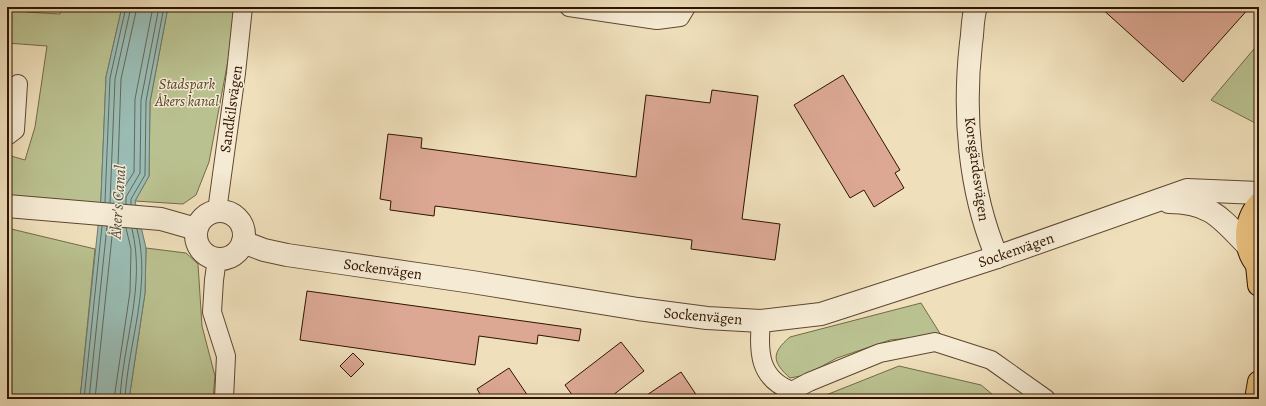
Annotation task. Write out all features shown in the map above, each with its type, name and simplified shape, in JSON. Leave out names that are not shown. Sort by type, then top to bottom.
[{"type":"main road","points":[[1258,272],[1248,245],[1248,224],[1252,214],[1259,204]]},
{"type":"main road","points":[[1256,399],[1259,382]]},
{"type":"street","name":"Sandkilsvägen","points":[[218,211],[243,7]]},
{"type":"street","points":[[569,7],[657,20],[680,17],[686,7]]},
{"type":"street","name":"Korsgärdesvägen","points":[[976,7],[967,79],[968,133],[981,211],[986,232],[997,257]]},
{"type":"street","points":[[7,136],[15,130],[18,84]]},
{"type":"street","name":"Sockenvägen","points":[[242,242],[287,256],[472,282],[638,309],[708,318],[761,321],[821,314],[997,257],[1187,190],[1259,193]]},
{"type":"street","name":"Sockenvägen","points":[[1152,202],[1184,202],[1210,209],[1248,245]]},
{"type":"street","points":[[7,206],[161,219],[196,229]]},
{"type":"street","points":[[218,211],[231,214],[238,220],[244,232],[242,242],[238,250],[231,256],[217,259],[208,256],[200,248],[196,237],[196,229],[203,218],[208,214],[218,211]]},
{"type":"street","points":[[217,259],[212,312],[226,356],[224,399]]},
{"type":"street","points":[[761,321],[759,343],[763,368],[780,387],[792,391],[809,382],[880,353],[935,342],[991,360],[1046,399]]},
{"type":"green space","points":[[7,7],[26,7],[26,12],[60,14],[61,7],[122,7],[106,77],[101,198],[98,225],[7,213],[7,175],[9,175],[11,156],[25,160],[35,127],[47,46],[7,43]]},
{"type":"green space","name":"Stadspark Åkers kanal","points":[[168,7],[238,7],[209,162],[196,195],[183,204],[135,201],[149,176],[150,102]]},
{"type":"green space","points":[[1259,43],[1259,125],[1211,100]]},
{"type":"green space","points":[[7,228],[95,249],[80,399],[7,399]]},
{"type":"green space","points":[[146,248],[186,253],[198,264],[202,326],[215,376],[213,399],[129,399],[145,293]]},
{"type":"green space","points":[[921,303],[941,335],[890,340],[837,358],[806,375],[790,378],[777,362],[776,358],[779,348],[790,337]]},
{"type":"green space","points":[[899,366],[981,385],[998,399],[820,399],[821,397]]},
{"type":"water","name":"Åker's Canal","points":[[122,7],[168,7],[150,102],[149,176],[135,201],[146,248],[145,293],[129,399],[80,399],[101,198],[106,77]]},
{"type":"building","points":[[1100,7],[1250,7],[1183,82]]},
{"type":"building","points":[[843,75],[900,170],[895,173],[904,188],[874,207],[864,190],[850,198],[794,105]]},
{"type":"building","points":[[712,90],[758,96],[742,219],[780,224],[775,260],[691,249],[692,240],[435,206],[434,216],[390,210],[391,201],[380,199],[388,134],[422,138],[421,148],[636,177],[646,95],[710,103]]},
{"type":"building","points":[[307,291],[581,329],[579,341],[538,335],[537,344],[479,336],[475,365],[300,340]]},
{"type":"building","points":[[621,342],[644,371],[608,399],[575,399],[565,385]]},
{"type":"building","points":[[353,353],[364,364],[351,377],[340,366]]},
{"type":"building","points":[[509,368],[530,399],[483,399],[477,389]]},
{"type":"building","points":[[681,372],[699,399],[641,399]]}]
